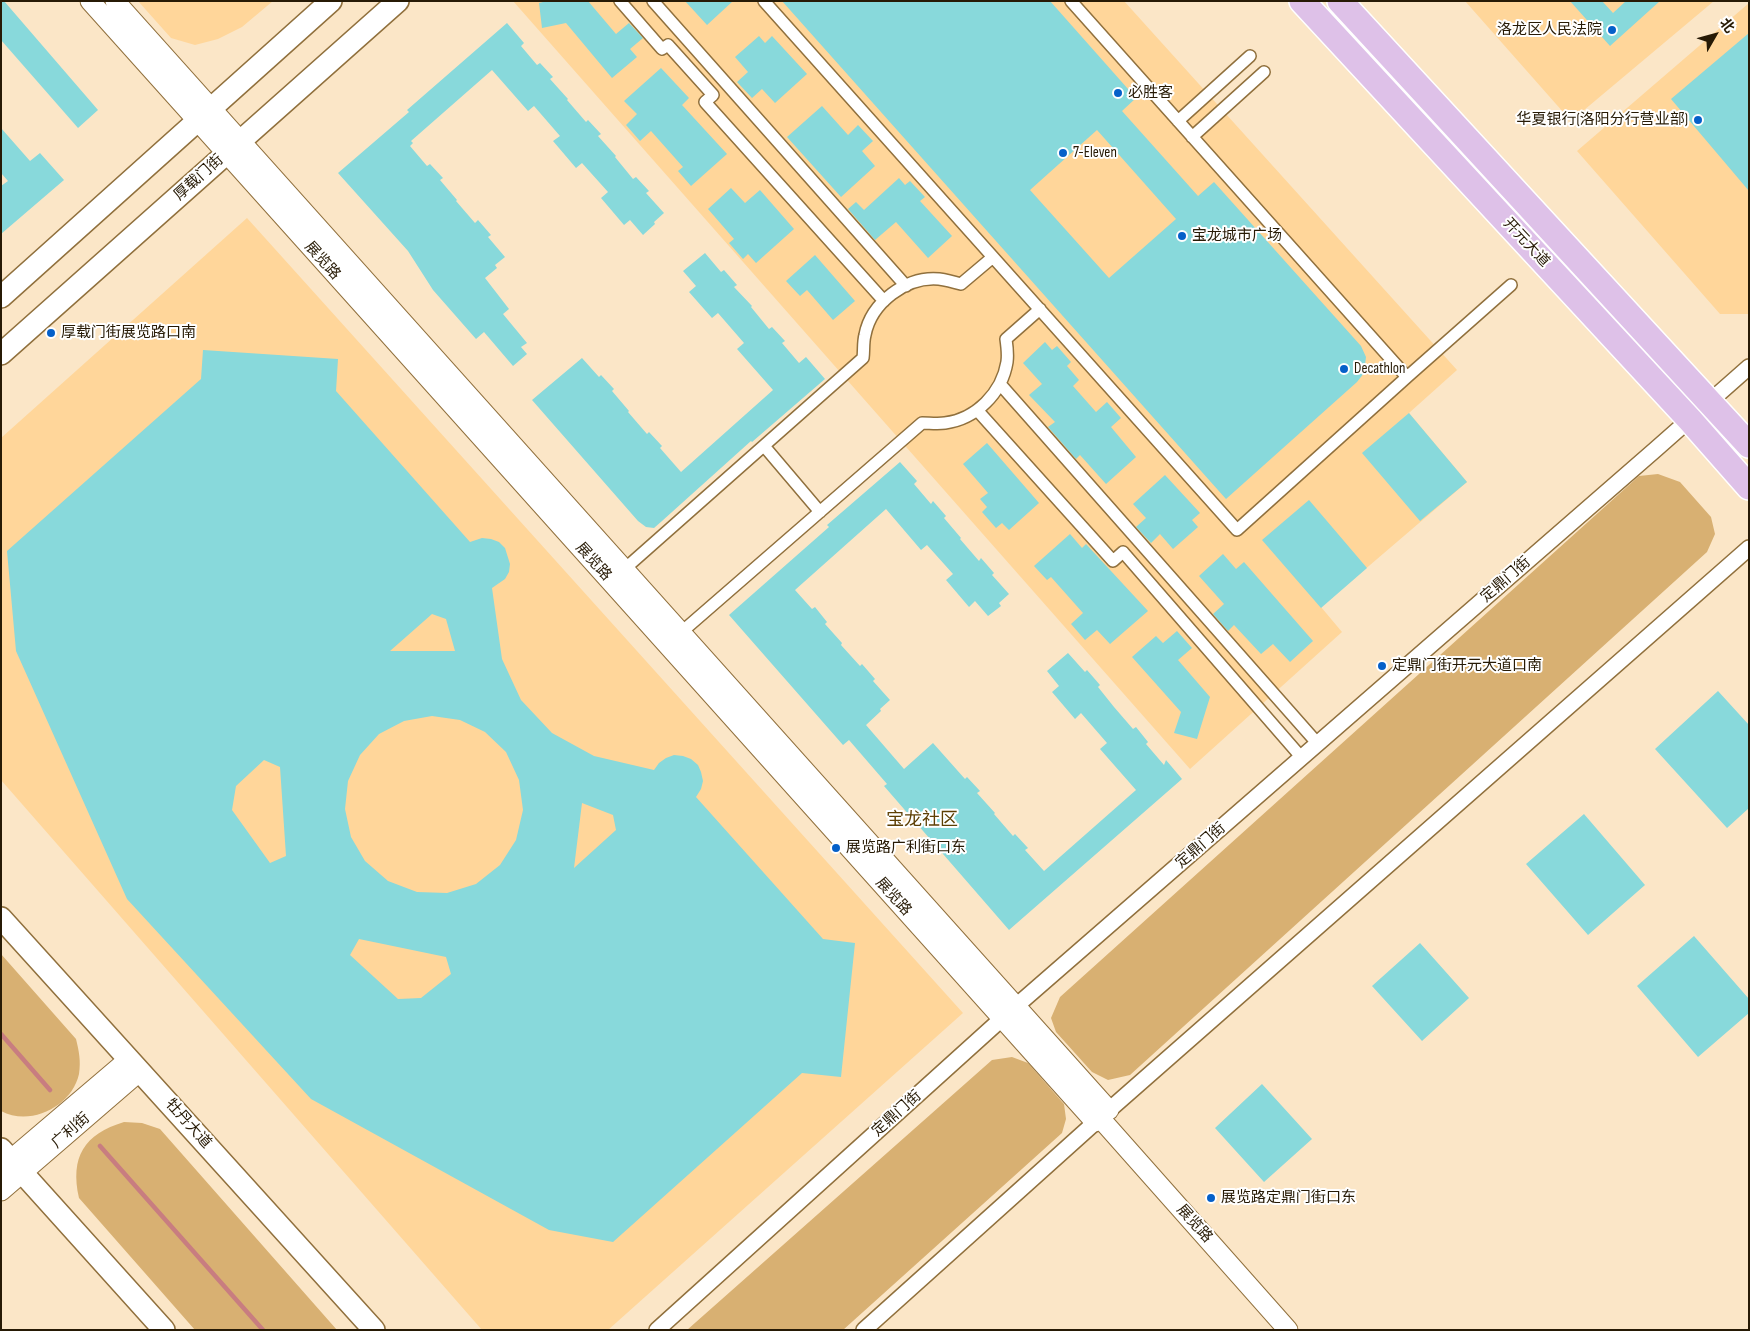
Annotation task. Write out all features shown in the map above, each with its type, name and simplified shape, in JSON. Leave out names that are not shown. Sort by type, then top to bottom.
[{"type":"main road","points":[[1,297],[331,1]]},
{"type":"main road","name":"厚载门街","points":[[1,354],[398,1]]},
{"type":"main road","name":"开元大道","points":[[1341,2],[1749,445]]},
{"type":"main road","name":"开元大道","points":[[1310,7],[1690,420],[1749,487]]},
{"type":"main road","name":"牡丹大道","points":[[1,918],[374,1330]]},
{"type":"main road","points":[[9,1162],[164,1330]]},
{"type":"street","name":"展览路","points":[[90,1],[204,115]]},
{"type":"street","name":"展览路","points":[[116,1],[204,115],[233,148],[617,575],[681,632],[1016,1006],[1102,1117],[1288,1330]]},
{"type":"street","points":[[620,1],[662,50],[668,45],[713,95],[706,102],[884,302]]},
{"type":"street","points":[[653,1],[906,286]]},
{"type":"street","points":[[764,1],[1237,530],[1511,285]]},
{"type":"street","points":[[1071,1],[1407,377]]},
{"type":"street","points":[[1310,7],[1341,2]]},
{"type":"street","points":[[1178,121],[1250,56]]},
{"type":"street","points":[[1192,137],[1264,72]]},
{"type":"street","points":[[617,575],[863,358],[865,334],[875,311],[891,293],[913,282],[938,279],[961,284],[993,257]]},
{"type":"street","points":[[667,645],[922,423],[945,423],[967,417],[986,403],[1000,384],[1007,362],[1006,339],[1040,310]]},
{"type":"street","name":"定鼎门街","points":[[657,1330],[1016,1006],[1749,367]]},
{"type":"street","points":[[1000,384],[1318,744]]},
{"type":"street","points":[[977,410],[1113,561],[1123,552],[1302,758]]},
{"type":"street","points":[[764,446],[820,512]]},
{"type":"street","points":[[864,1330],[1102,1117],[1749,548]]},
{"type":"street","name":"展览路","points":[[617,575],[667,645],[1002,1019],[1102,1117]]},
{"type":"street","name":"广利街","points":[[1,1191],[9,1162],[134,1065]]},
{"type":"shaded area","points":[[138,1],[273,1],[242,27],[218,39],[195,45],[171,38]]},
{"type":"shaded area","points":[[513,1],[1124,1],[1457,370],[1409,413],[1467,482],[1321,607],[1342,632],[1190,769]]},
{"type":"shaded area","points":[[1465,1],[1714,1],[1571,121]]},
{"type":"shaded area","points":[[1749,3],[1749,314],[1720,314],[1577,151]]},
{"type":"shaded area","points":[[247,218],[963,1013],[608,1330],[482,1330],[1,780],[1,438]]},
{"type":"shaded area","points":[[1658,474],[1680,482],[1711,517],[1715,534],[1707,552],[1130,1075],[1108,1080],[1092,1072],[1056,1032],[1051,1018],[1060,997],[1639,476]]},
{"type":"shaded area","points":[[1,954],[76,1039],[77,1043],[80,1069],[75,1085],[68,1096],[59,1104],[37,1115],[13,1115],[1,1111]]},
{"type":"shaded area","points":[[1012,1057],[1028,1063],[1064,1104],[1066,1119],[1062,1133],[843,1330],[687,1330],[992,1060]]},
{"type":"shaded area","points":[[124,1122],[142,1123],[160,1129],[337,1330],[195,1330],[79,1198],[77,1171],[83,1149],[99,1133]]},
{"type":"building","points":[[1,1],[4,1],[98,110],[78,128],[1,40]]},
{"type":"building","points":[[547,1],[588,1],[616,34],[629,23],[643,38],[630,49],[637,57],[612,78],[566,23],[542,28],[539,3]]},
{"type":"building","points":[[685,1],[733,1],[707,25]]},
{"type":"building","name":"宝龙城市广场","points":[[782,1],[1050,1],[1136,98],[1122,111],[1198,196],[1214,182],[1361,346],[1366,357],[1364,373],[1357,382],[1226,499]],"holes":[[[1097,130],[1176,219],[1109,278],[1030,190]]]},
{"type":"building","name":"洛龙区人民法院","points":[[1570,1],[1602,1],[1613,13],[1626,1],[1660,1],[1610,46]]},
{"type":"building","points":[[507,23],[524,43],[521,46],[537,65],[540,63],[553,77],[550,79],[567,100],[586,122],[588,120],[601,134],[598,136],[633,179],[636,177],[649,191],[646,193],[664,213],[643,235],[630,220],[624,225],[601,198],[608,192],[582,163],[576,168],[553,141],[560,136],[534,106],[528,111],[492,70],[411,141],[413,143],[410,146],[427,166],[430,164],[443,178],[440,180],[456,201],[475,223],[478,220],[491,235],[488,237],[505,257],[495,265],[497,268],[485,278],[509,309],[503,314],[527,343],[521,347],[527,354],[513,366],[484,332],[476,339],[433,290],[408,251],[338,173],[409,112],[407,110]]},
{"type":"building","points":[[1749,33],[1749,191],[1671,99]]},
{"type":"building","points":[[759,36],[765,43],[772,36],[807,74],[775,103],[762,89],[752,98],[737,82],[748,72],[735,57]]},
{"type":"building","points":[[661,68],[689,98],[682,105],[727,154],[691,186],[678,171],[683,167],[651,131],[640,141],[626,125],[637,114],[624,101]]},
{"type":"building","points":[[822,106],[848,135],[858,125],[873,141],[862,151],[875,166],[841,197],[787,137]]},
{"type":"building","points":[[1,128],[30,161],[40,153],[64,180],[1,234],[1,186],[8,181],[1,173]]},
{"type":"building","points":[[899,178],[905,185],[910,181],[925,197],[920,201],[952,236],[928,258],[896,222],[875,240],[848,209],[856,202],[864,210]]},
{"type":"building","points":[[731,188],[745,203],[760,190],[794,229],[756,263],[748,254],[743,259],[729,243],[734,239],[708,209]]},
{"type":"building","points":[[705,253],[721,272],[724,270],[737,285],[734,287],[752,306],[769,329],[772,327],[785,341],[782,343],[799,363],[806,357],[825,379],[751,441],[654,528],[646,527],[638,521],[532,400],[582,358],[599,377],[601,375],[614,389],[612,391],[628,412],[647,434],[649,432],[662,446],[660,448],[681,472],[773,390],[737,349],[744,343],[718,313],[712,318],[689,292],[696,286],[683,271]]},
{"type":"building","points":[[815,255],[855,301],[833,320],[807,290],[800,296],[786,281]]},
{"type":"building","points":[[1045,342],[1052,350],[1057,346],[1071,362],[1067,366],[1079,380],[1073,386],[1096,412],[1107,402],[1121,418],[1111,427],[1136,457],[1106,484],[1080,455],[1076,459],[1048,427],[1055,422],[1029,395],[1042,384],[1023,363]]},
{"type":"building","points":[[203,350],[338,359],[336,391],[470,542],[482,538],[491,539],[499,542],[505,548],[510,564],[509,572],[505,579],[492,588],[502,659],[521,700],[552,733],[594,756],[654,770],[659,763],[674,755],[691,759],[698,765],[703,781],[696,797],[823,939],[855,943],[841,1077],[802,1073],[613,1242],[549,1230],[311,1099],[127,899],[16,651],[7,551],[201,379]],"holes":[[[432,614],[446,619],[455,651],[390,651]],[[432,716],[460,720],[485,732],[506,752],[519,780],[523,810],[516,840],[500,865],[476,884],[447,893],[417,892],[388,881],[365,861],[351,837],[345,809],[348,781],[360,755],[379,734],[404,721]],[[264,760],[280,767],[286,856],[270,863],[232,810],[236,786]],[[582,803],[613,815],[616,830],[574,868]],[[359,939],[446,957],[451,974],[421,998],[398,999],[350,955]]]},
{"type":"building","points":[[1409,413],[1467,482],[1420,521],[1362,453]]},
{"type":"building","points":[[987,443],[1039,503],[1009,530],[1002,523],[996,528],[982,512],[987,507],[980,499],[988,493],[963,464]]},
{"type":"building","points":[[900,462],[917,481],[914,484],[931,504],[933,501],[946,516],[944,518],[960,539],[979,561],[981,558],[994,573],[992,575],[1009,594],[999,603],[1001,606],[988,616],[975,601],[969,607],[946,580],[953,574],[927,545],[921,550],[886,509],[795,590],[812,609],[815,607],[827,622],[825,624],[842,643],[841,645],[860,666],[862,664],[875,679],[873,681],[890,700],[866,725],[904,769],[933,743],[965,779],[967,777],[980,791],[977,793],[1013,836],[1015,834],[1028,848],[1025,850],[1044,871],[1136,790],[1100,749],[1107,743],[1081,713],[1075,719],[1052,692],[1059,686],[1047,671],[1068,653],[1100,685],[1098,687],[1133,729],[1136,727],[1148,742],[1146,744],[1164,765],[1166,760],[1182,779],[1009,930],[884,786],[887,784],[849,740],[843,745],[729,615],[829,527],[827,525]]},
{"type":"building","points":[[1165,475],[1200,513],[1192,520],[1198,527],[1173,549],[1160,534],[1151,543],[1136,527],[1146,518],[1133,504]]},
{"type":"building","points":[[1309,500],[1367,568],[1321,608],[1262,540]]},
{"type":"building","points":[[1070,534],[1082,548],[1086,544],[1148,611],[1110,644],[1097,630],[1085,640],[1071,624],[1083,613],[1051,577],[1047,580],[1034,566]]},
{"type":"building","points":[[1223,554],[1236,569],[1244,562],[1313,641],[1290,662],[1273,644],[1261,654],[1234,625],[1228,631],[1213,614],[1224,604],[1199,576]]},
{"type":"building","points":[[1177,631],[1192,648],[1178,660],[1210,697],[1197,739],[1174,733],[1181,712],[1132,657],[1156,636],[1163,643]]},
{"type":"building","points":[[1718,691],[1749,725],[1749,808],[1727,828],[1655,749]]},
{"type":"building","points":[[1584,814],[1645,885],[1588,935],[1526,864]]},
{"type":"building","points":[[1694,936],[1749,999],[1749,1013],[1698,1057],[1637,986]]},
{"type":"building","points":[[1420,943],[1469,998],[1422,1041],[1372,986]]},
{"type":"building","points":[[1262,1084],[1312,1139],[1264,1182],[1215,1128]]},
{"type":"waterway","points":[[1,1034],[50,1090]]},
{"type":"waterway","points":[[100,1146],[263,1330]]},
{"type":"place","name":"洛龙区人民法院","points":[[1612,30]]},
{"type":"place","name":"必胜客","points":[[1118,93]]},
{"type":"place","name":"华夏银行(洛阳分行营业部)","points":[[1698,120]]},
{"type":"place","name":"7-Eleven","points":[[1063,153]]},
{"type":"place","name":"宝龙城市广场","points":[[1182,236]]},
{"type":"place","name":"厚载门街展览路口南","points":[[51,333]]},
{"type":"place","name":"Decathlon","points":[[1344,369]]},
{"type":"place","name":"定鼎门街开元大道口南","points":[[1382,666]]},
{"type":"place","name":"展览路广利街口东","points":[[836,848]]},
{"type":"place","name":"展览路定鼎门街口东","points":[[1211,1198]]},
{"type":"district","name":"宝龙社区","points":[[922,820]]}]
